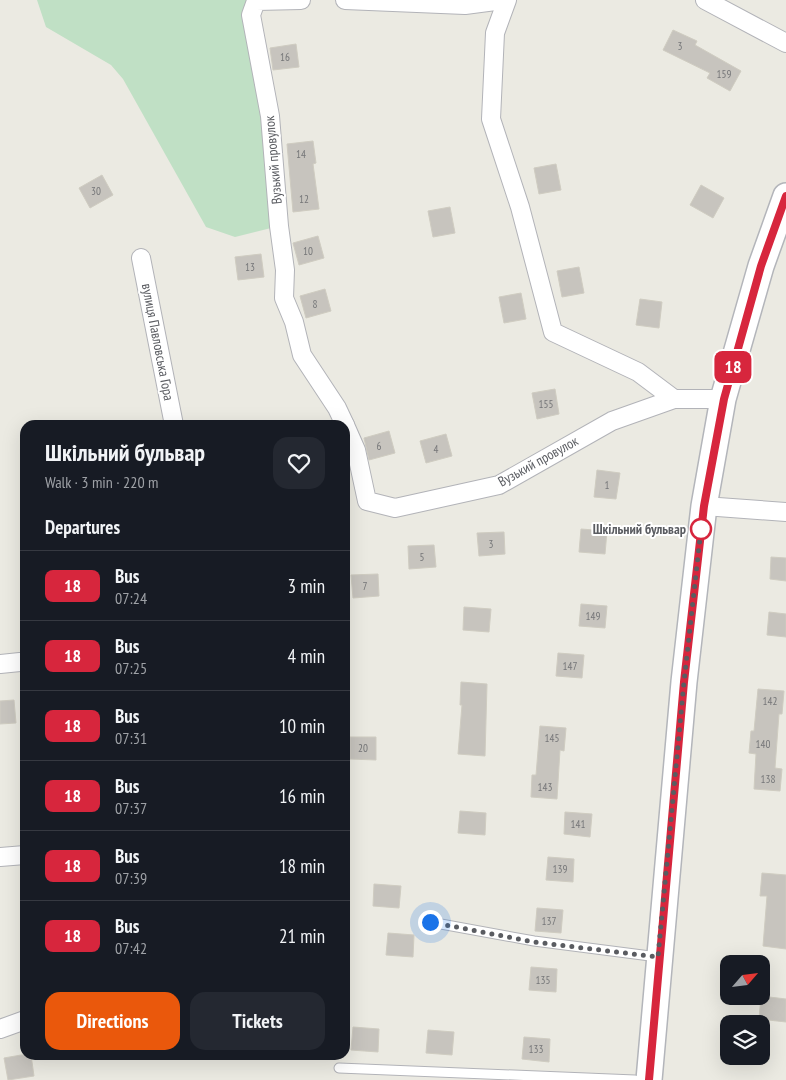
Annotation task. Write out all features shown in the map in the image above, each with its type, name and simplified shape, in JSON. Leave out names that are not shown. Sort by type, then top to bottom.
[{"type":"street","points":[[256,1],[302,0]]},
{"type":"street","points":[[345,0],[464,6],[502,0]]},
{"type":"street","points":[[507,0],[495,33],[491,119],[520,207],[553,332],[638,372],[674,399]]},
{"type":"street","points":[[705,0],[786,43]]},
{"type":"street","name":"Вузький провулок","points":[[256,1],[251,16],[261,56],[270,116],[279,226],[285,270],[284,298],[294,322],[302,356],[337,408],[343,420]]},
{"type":"street","points":[[649,1080],[658,957],[688,636],[704,506],[724,399],[761,266],[786,196]]},
{"type":"street","name":"вулиця Павловська Гора","points":[[141,258],[173,420]]},
{"type":"street","name":"Вузький провулок","points":[[350,436],[356,450],[367,501],[395,508],[499,485],[612,421],[674,399],[724,399]]},
{"type":"street","points":[[704,506],[786,512]]},
{"type":"street","points":[[0,664],[20,662]]},
{"type":"street","points":[[0,857],[20,855]]},
{"type":"street","points":[[0,1029],[20,1022]]},
{"type":"lane","points":[[430,922],[534,942],[658,957]]},
{"type":"lane","points":[[339,1068],[635,1080]]},
{"type":"green space","points":[[37,0],[301,0],[256,1],[279,226],[235,237],[206,227],[123,79],[111,65],[46,27]]},
{"type":"building","points":[[673,30],[697,41],[695,45],[741,71],[730,91],[707,78],[710,73],[663,50]]},
{"type":"building","points":[[296,44],[299,67],[273,70],[270,48]]},
{"type":"building","points":[[313,141],[316,163],[313,164],[319,209],[293,212],[287,144]]},
{"type":"building","points":[[556,164],[561,190],[539,194],[534,168]]},
{"type":"building","points":[[102,175],[113,195],[90,208],[79,188]]},
{"type":"building","points":[[701,185],[724,198],[713,218],[690,205]]},
{"type":"building","points":[[450,207],[455,233],[433,237],[428,211]]},
{"type":"building","points":[[318,236],[324,258],[299,265],[293,243]]},
{"type":"building","points":[[261,254],[264,277],[238,280],[235,257]]},
{"type":"building","points":[[579,267],[584,293],[562,297],[557,271]]},
{"type":"building","points":[[325,289],[331,311],[306,318],[300,296]]},
{"type":"building","points":[[521,293],[526,319],[504,323],[499,297]]},
{"type":"building","points":[[640,299],[662,302],[659,328],[636,325]]},
{"type":"building","points":[[555,389],[559,414],[537,419],[532,393]]},
{"type":"building","points":[[389,431],[395,453],[369,460],[364,438]]},
{"type":"building","points":[[446,434],[452,456],[426,463],[420,441]]},
{"type":"building","points":[[597,470],[620,473],[616,499],[594,497]]},
{"type":"building","points":[[581,529],[607,531],[605,554],[579,552]]},
{"type":"building","points":[[504,532],[505,554],[479,556],[477,533]]},
{"type":"building","points":[[434,545],[436,567],[409,569],[408,546]]},
{"type":"building","points":[[771,557],[786,558],[786,581],[770,579]]},
{"type":"building","points":[[378,574],[379,596],[353,598],[351,575]]},
{"type":"building","points":[[581,604],[607,606],[605,628],[579,626]]},
{"type":"building","points":[[464,607],[491,609],[489,632],[463,630]]},
{"type":"building","points":[[769,612],[786,614],[786,637],[767,635]]},
{"type":"building","points":[[558,653],[584,655],[582,678],[556,676]]},
{"type":"building","points":[[461,682],[487,684],[485,756],[458,754],[462,705],[460,705]]},
{"type":"building","points":[[758,689],[784,691],[782,714],[779,714],[775,768],[782,769],[780,791],[754,789],[756,754],[749,753],[751,731],[754,731]]},
{"type":"building","points":[[14,700],[16,723],[0,724],[0,701]]},
{"type":"building","points":[[540,726],[566,728],[564,751],[560,750],[557,799],[531,797],[532,775],[536,775]]},
{"type":"building","points":[[350,737],[376,737],[376,760],[350,759]]},
{"type":"building","points":[[460,811],[486,813],[485,835],[458,833]]},
{"type":"building","points":[[565,812],[592,814],[590,837],[564,834]]},
{"type":"building","points":[[548,857],[574,859],[573,882],[546,880]]},
{"type":"building","points":[[762,873],[786,875],[786,949],[763,946],[767,896],[760,896]]},
{"type":"building","points":[[374,884],[401,886],[399,908],[373,906]]},
{"type":"building","points":[[537,908],[563,910],[561,933],[535,931]]},
{"type":"building","points":[[388,933],[414,935],[413,957],[386,955]]},
{"type":"building","points":[[531,967],[557,969],[556,992],[529,990]]},
{"type":"building","points":[[770,997],[786,999],[786,1022],[770,1020],[770,1015],[759,1015],[760,1005],[770,1005]]},
{"type":"building","points":[[353,1027],[379,1029],[378,1052],[351,1050]]},
{"type":"building","points":[[428,1030],[454,1032],[452,1055],[426,1053]]},
{"type":"building","points":[[524,1037],[550,1039],[549,1062],[522,1059]]},
{"type":"building","points":[[20,1055],[20,1060],[32,1060],[34,1076],[8,1080],[4,1058]]},
{"type":"bus line","name":"18","points":[[649,1080],[658,957],[690,618],[704,506],[724,399],[761,266],[786,196]]},
{"type":"place","name":"Шкільний бульвар","points":[[701,529]]},
{"type":"route","points":[[430,922],[534,942],[658,957],[690,618],[701,529]]}]
